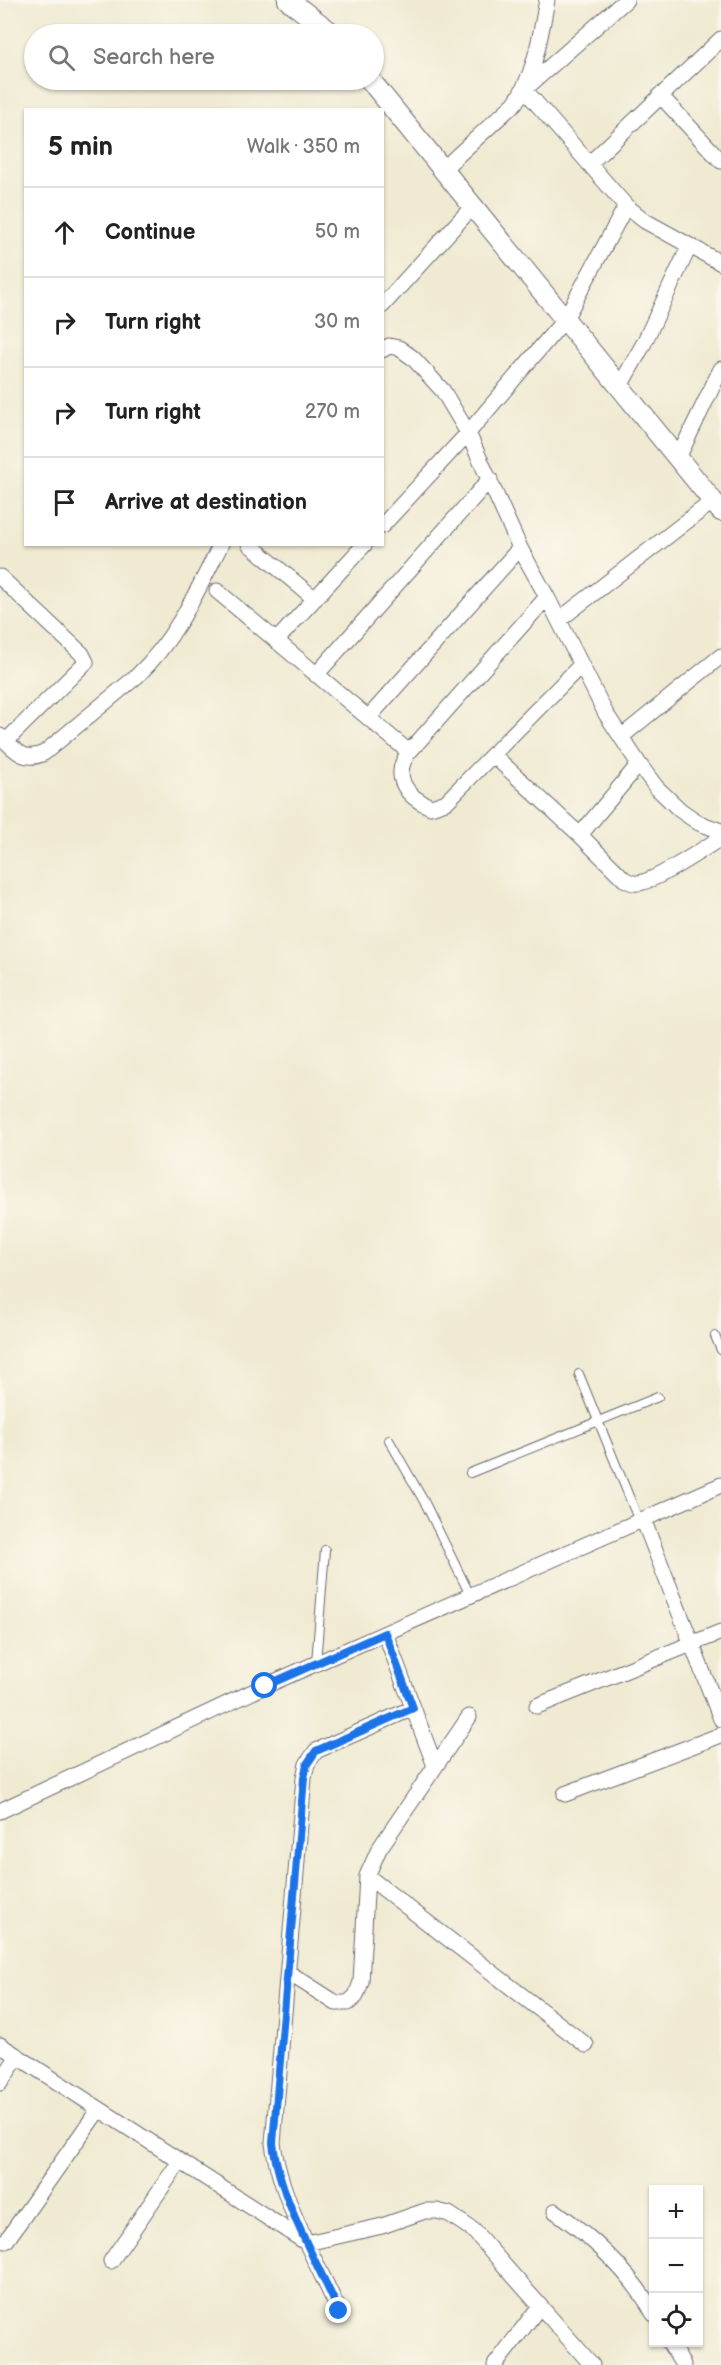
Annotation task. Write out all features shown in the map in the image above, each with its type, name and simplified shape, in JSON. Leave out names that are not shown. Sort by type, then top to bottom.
[{"type":"street","points":[[288,0],[320,24]]},
{"type":"street","points":[[443,169],[515,103],[524,90],[531,74],[548,0]]},
{"type":"street","points":[[524,90],[626,0]]},
{"type":"street","points":[[589,164],[721,39]]},
{"type":"street","points":[[378,90],[717,506],[559,620]]},
{"type":"street","points":[[524,90],[626,206],[689,247],[721,263]]},
{"type":"street","points":[[660,95],[721,160]]},
{"type":"street","points":[[384,304],[473,206]]},
{"type":"street","points":[[384,524],[468,434],[565,319],[626,206]]},
{"type":"street","points":[[620,386],[643,345],[689,247]]},
{"type":"street","points":[[384,349],[389,346],[399,348],[413,358],[443,391],[468,434],[520,548],[606,714],[639,764],[656,787],[680,810],[699,824],[721,831]]},
{"type":"street","points":[[678,458],[721,369]]},
{"type":"street","points":[[316,675],[490,479]]},
{"type":"street","points":[[0,577],[82,654],[86,662],[3,739],[22,755],[33,758],[44,753],[150,664],[183,618],[220,546]]},
{"type":"street","points":[[251,546],[315,599]]},
{"type":"street","points":[[276,641],[363,546]]},
{"type":"street","points":[[368,718],[520,548]]},
{"type":"street","points":[[217,591],[408,752]]},
{"type":"street","points":[[547,597],[408,752],[402,761],[400,778],[407,789],[422,803],[431,807],[446,802],[581,665]]},
{"type":"street","points":[[621,737],[721,656]]},
{"type":"street","points":[[493,755],[624,879],[638,884],[652,879],[721,838]]},
{"type":"street","points":[[580,835],[639,764]]},
{"type":"street","points":[[0,1811],[316,1663],[721,1485]]},
{"type":"street","points":[[641,1520],[721,1719]]},
{"type":"street","points":[[537,1706],[721,1632]]},
{"type":"street","points":[[385,1633],[435,1766]]},
{"type":"street","points":[[339,2311],[287,2195],[275,2159],[273,2143],[304,1778],[307,1764],[316,1751],[413,1708]]},
{"type":"street","points":[[289,1973],[336,2003],[348,2003],[356,1996],[361,1982],[368,1876],[379,1849],[469,1717]]},
{"type":"street","points":[[565,1794],[721,1735]]},
{"type":"street","points":[[368,1876],[586,2045]]},
{"type":"street","points":[[0,2045],[308,2243],[382,2226],[425,2211],[448,2214],[473,2230],[592,2365]]},
{"type":"street","points":[[0,2083],[18,2056]]},
{"type":"street","points":[[6,2241],[99,2109]]},
{"type":"street","points":[[111,2261],[180,2161]]},
{"type":"street","points":[[555,2211],[592,2240],[625,2276],[649,2307]]},
{"type":"street","points":[[495,2365],[540,2306]]},
{"type":"street","points":[[672,2347],[683,2365]]},
{"type":"lane","points":[[715,1336],[721,1350]]},
{"type":"lane","points":[[579,1374],[641,1520]]},
{"type":"lane","points":[[470,1473],[658,1397]]},
{"type":"lane","points":[[389,1440],[426,1505],[470,1595]]},
{"type":"lane","points":[[316,1663],[326,1550]]},
{"type":"route","points":[[265,1686],[385,1633],[413,1708],[316,1751],[307,1764],[304,1778],[273,2143],[275,2159],[287,2195],[339,2311]]}]
